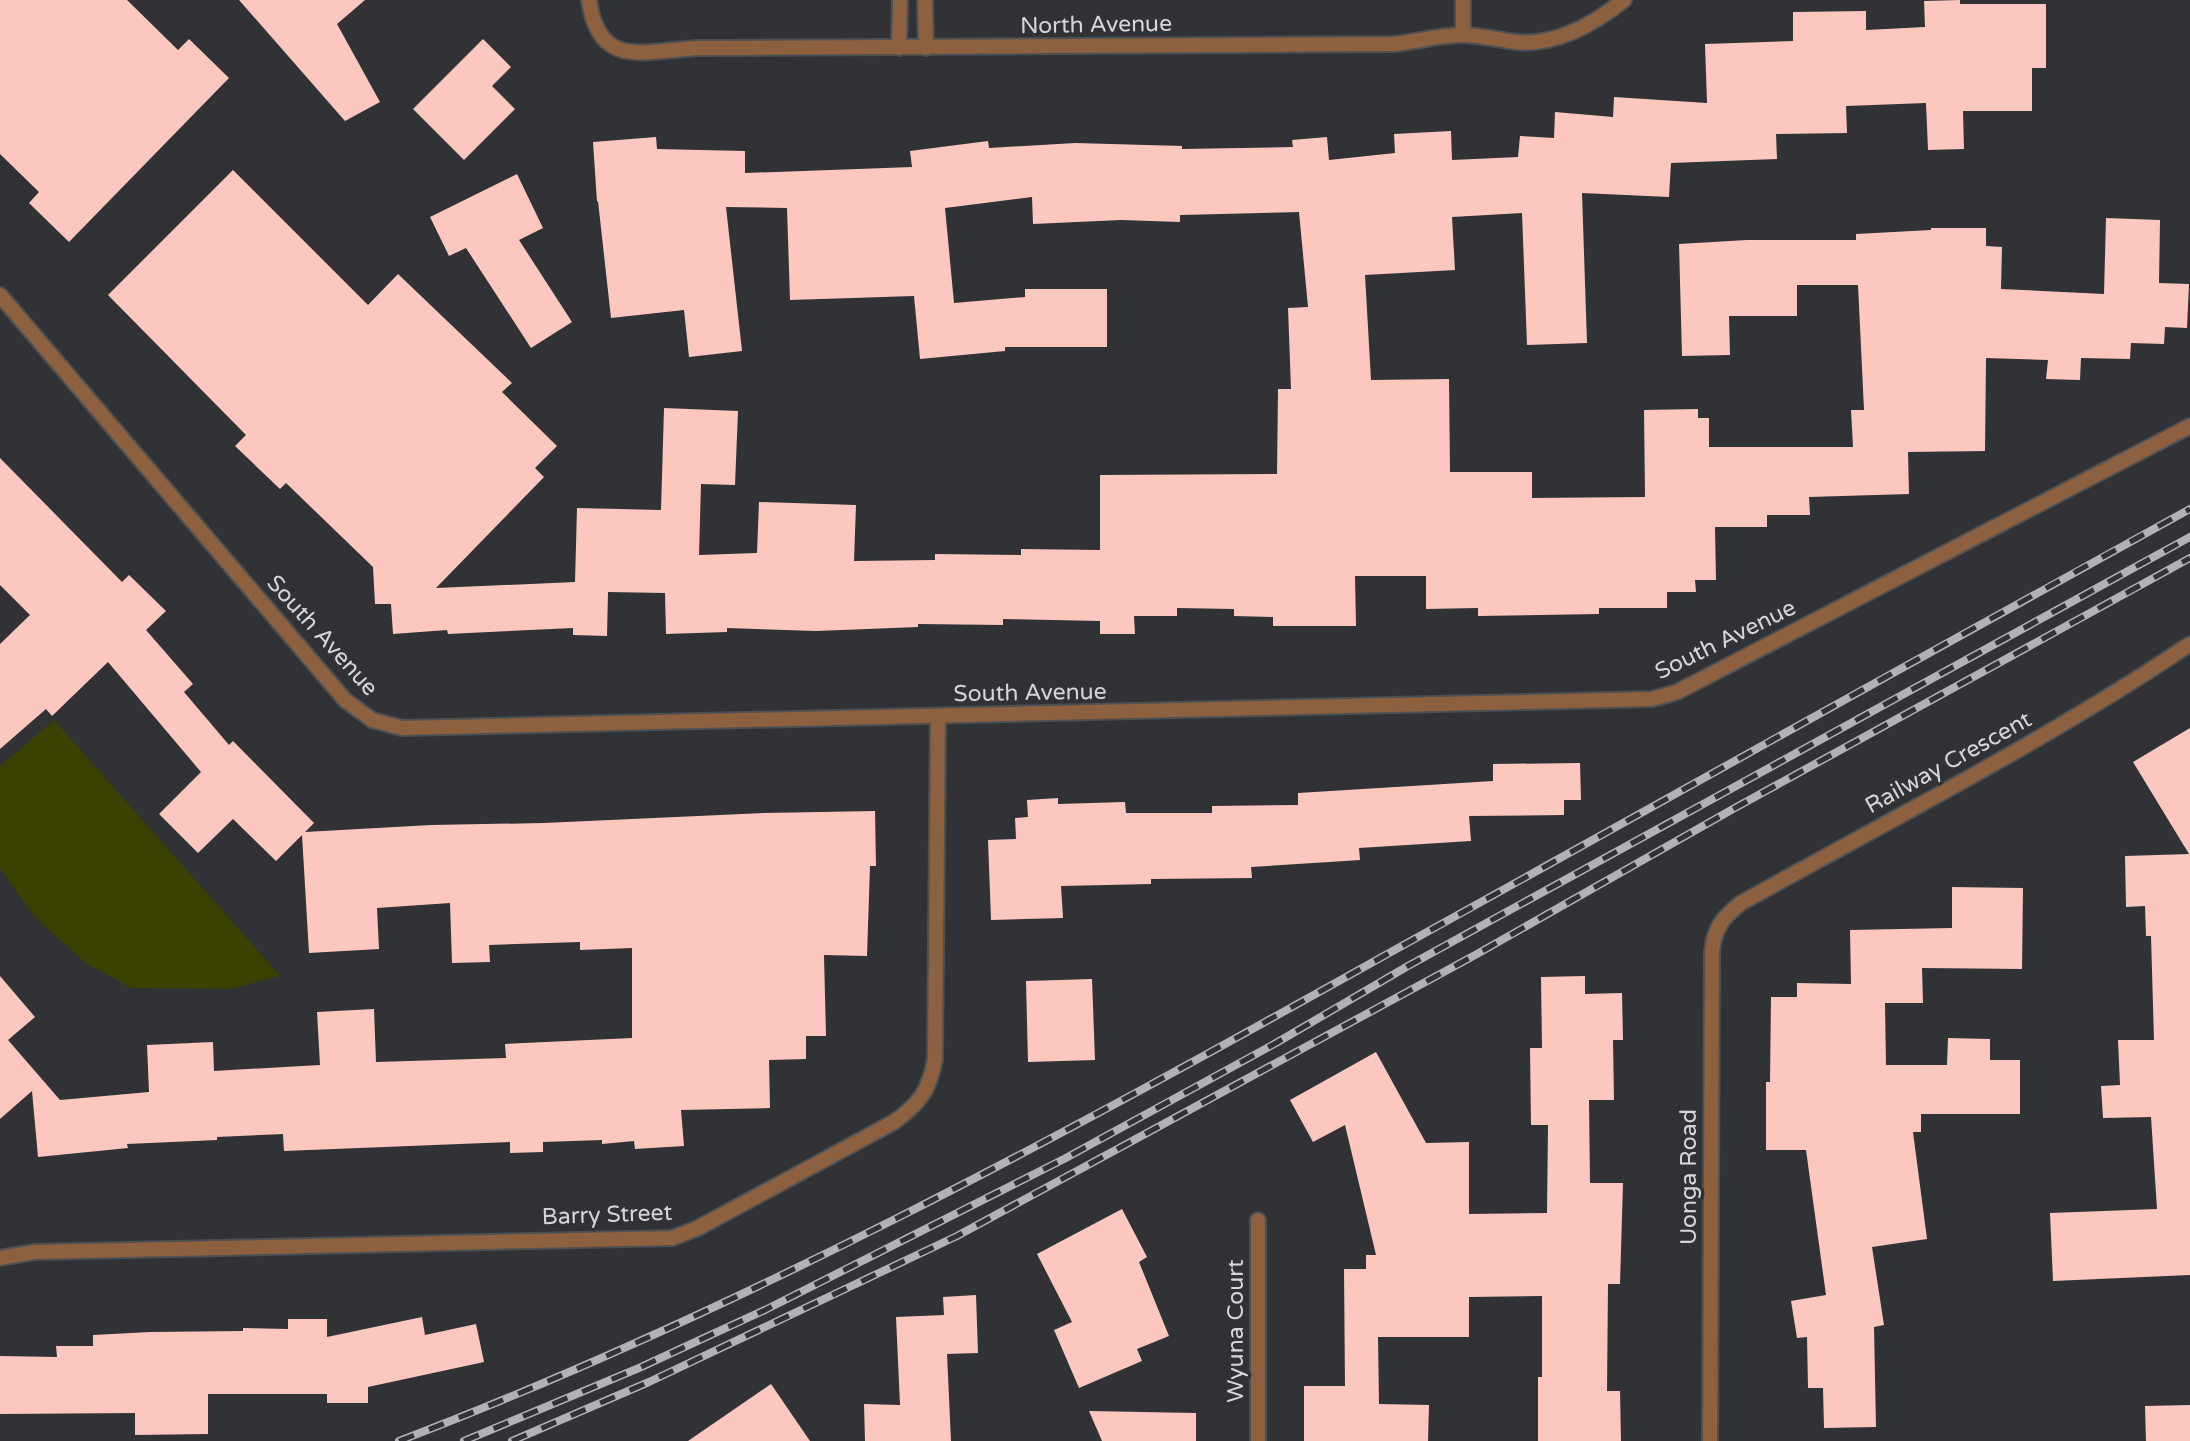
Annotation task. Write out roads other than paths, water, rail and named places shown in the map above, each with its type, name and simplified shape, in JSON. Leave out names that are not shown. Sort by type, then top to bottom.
[{"type":"street","name":"North Avenue","points":[[589,0],[594,27],[614,48],[626,52],[699,48],[1393,44],[1463,35],[1518,42],[1540,41],[1579,30],[1600,19],[1624,0]]},
{"type":"street","points":[[900,0],[900,48]]},
{"type":"street","points":[[925,0],[926,48]]},
{"type":"street","points":[[1463,0],[1463,35]]},
{"type":"street","name":"South Avenue","points":[[0,295],[345,700],[372,720],[402,727],[1652,699],[1677,692],[2190,426]]},
{"type":"street","name":"Railway Crescent","points":[[1725,916],[1741,903],[2113,695],[2190,644]]},
{"type":"street","name":"Barry Street","points":[[0,1258],[34,1252],[672,1238],[698,1227],[894,1122],[914,1107],[926,1092],[935,1059],[938,716]]},
{"type":"street","name":"Uonga Road","points":[[1710,1441],[1712,951],[1713,936],[1725,916]]},
{"type":"street","name":"Wyuna Court","points":[[1258,1220],[1258,1441]]},
{"type":"railway","points":[[399,1441],[652,1336],[776,1278],[1021,1154],[1262,1024],[2190,509]]},
{"type":"railway","points":[[464,1441],[639,1368],[765,1310],[1064,1159],[1276,1043],[1408,966],[2190,537]]},
{"type":"railway","points":[[512,1441],[649,1382],[957,1236],[1477,954],[1733,809],[2190,558]]}]
